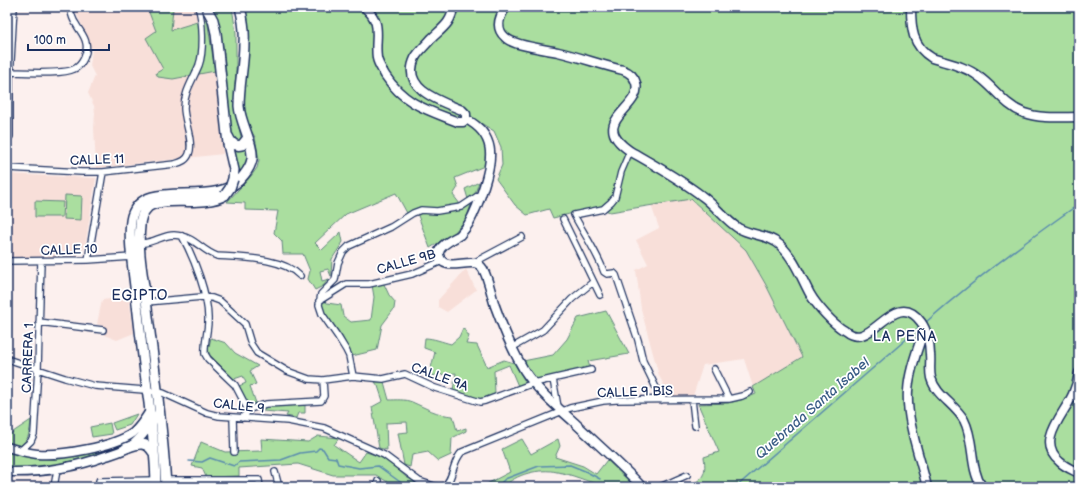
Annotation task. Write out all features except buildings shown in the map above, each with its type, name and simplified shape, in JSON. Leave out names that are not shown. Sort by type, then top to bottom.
[{"type":"main road","points":[[206,7],[213,20],[216,33],[227,134],[233,166],[233,179],[230,188],[226,192]]},
{"type":"main road","points":[[166,483],[154,412],[147,391],[132,257],[132,220],[134,212],[144,206],[158,203],[210,200],[226,192],[241,179],[249,167],[252,155],[239,106],[244,42],[240,7]]},
{"type":"main road","points":[[364,7],[376,22],[378,30],[378,59],[380,67],[401,95],[413,104],[458,122],[463,122],[466,119]]},
{"type":"main road","points":[[442,261],[439,255],[443,245],[459,235],[470,222],[482,193],[491,164],[490,147],[487,138],[481,129],[466,119],[466,114],[462,110],[432,98],[423,91],[417,84],[412,74],[415,58],[431,39],[447,24],[451,17],[453,7]]},
{"type":"main road","points":[[506,7],[500,18],[499,28],[502,34],[509,41],[558,52],[623,70],[631,75],[636,83],[637,89],[635,96],[616,120],[614,128],[618,140],[630,151],[700,194],[739,228],[769,238],[776,242],[783,248],[792,260],[816,302],[838,326],[855,336],[862,335],[890,316],[899,312],[906,312],[920,320],[930,348],[930,372],[932,380],[938,390],[958,411],[966,426],[975,472],[982,487]]},
{"type":"main road","points":[[911,7],[913,36],[917,44],[927,55],[932,58],[965,68],[978,75],[1011,106],[1022,112],[1037,116],[1079,117]]},
{"type":"main road","points":[[227,134],[232,143],[236,145],[242,145],[247,139]]},
{"type":"main road","points":[[144,206],[141,221],[140,242],[157,392],[151,424],[156,483]]},
{"type":"main road","name":"CALLE 9B","points":[[442,261],[446,264],[473,263]]},
{"type":"main road","points":[[473,263],[478,264],[483,270],[495,307],[513,347],[524,369],[534,383],[560,410],[614,459],[642,487]]},
{"type":"main road","points":[[924,328],[909,378],[907,401],[910,423],[927,487]]},
{"type":"main road","points":[[1079,373],[1073,394],[1052,432],[1050,446],[1053,454],[1059,462],[1079,473]]},
{"type":"main road","points":[[7,447],[36,454],[56,454],[102,446],[133,433],[154,412]]},
{"type":"main road","points":[[126,448],[137,441],[151,424]]},
{"type":"main road","points":[[7,472],[57,470],[89,462],[137,444],[149,446],[154,452]]},
{"type":"street","points":[[10,136],[9,72],[14,7]]},
{"type":"street","points":[[9,72],[63,72],[74,69],[79,65],[85,54],[86,43],[84,36],[74,21],[70,7]]},
{"type":"street","name":"CALLE 11","points":[[7,168],[104,172],[175,164],[187,159],[190,150],[185,115],[185,103],[188,87],[199,64],[202,50],[201,19],[198,7]]},
{"type":"street","points":[[630,151],[611,202],[603,209],[574,215],[599,259],[604,272],[607,274],[614,273],[616,275],[638,340],[643,361],[662,400]]},
{"type":"street","points":[[88,260],[104,172]]},
{"type":"street","points":[[353,376],[348,356],[338,337],[321,311],[319,301],[322,292],[335,280],[338,263],[343,252],[349,246],[391,226],[417,211],[437,211],[461,207],[482,193]]},
{"type":"street","points":[[563,219],[600,295]]},
{"type":"street","points":[[140,242],[150,242],[168,236],[182,236],[193,240],[217,256],[266,261],[291,268],[300,276]]},
{"type":"street","points":[[182,236],[190,251],[206,297],[208,320],[205,354],[208,359],[235,384],[248,410]]},
{"type":"street","name":"CALLE 9B","points":[[473,263],[522,237]]},
{"type":"street","name":"CALLE 10","points":[[7,261],[88,260],[132,257]]},
{"type":"street","name":"CARRERA 1","points":[[20,451],[31,441],[34,434],[38,369],[41,261]]},
{"type":"street","name":"CALLE 9B","points":[[319,301],[342,285],[369,284],[412,274],[442,261]]},
{"type":"street","points":[[513,347],[543,330],[572,299],[593,282]]},
{"type":"street","name":"CALLE 9A","points":[[147,302],[206,297],[216,299],[224,303],[247,326],[254,350],[294,374],[309,379],[323,380],[353,376],[383,379],[407,374],[435,388],[480,402],[490,400],[534,383],[553,380],[591,370]]},
{"type":"street","points":[[39,322],[103,330]]},
{"type":"street","name":"CALLE 9","points":[[7,359],[95,386],[157,392],[207,413],[219,416],[312,424],[332,430],[384,455],[419,481],[438,487]]},
{"type":"street","points":[[714,369],[730,399]]},
{"type":"street","points":[[242,418],[248,410],[256,406],[273,403],[319,402],[324,396],[323,380]]},
{"type":"street","points":[[553,380],[560,410]]},
{"type":"street","name":"CALLE 9 BIS","points":[[444,487],[448,483],[458,457],[465,451],[560,410],[603,401],[730,399],[750,392]]},
{"type":"street","points":[[692,400],[695,426]]},
{"type":"street","points":[[233,418],[234,452]]},
{"type":"street","points":[[54,487],[57,470]]},
{"type":"street","points":[[275,472],[279,487]]},
{"type":"street","points":[[660,487],[687,475]]},
{"type":"street","points":[[166,483],[210,480],[259,480],[260,487]]},
{"type":"street","points":[[210,480],[212,487]]},
{"type":"street","points":[[99,481],[156,483]]},
{"type":"shaded area","points":[[74,7],[198,7],[207,19],[209,28],[215,71],[223,154],[96,168],[94,128],[95,113],[94,106],[88,93],[95,76],[90,66],[92,50]]},
{"type":"shaded area","points":[[7,174],[96,178],[85,247],[75,259],[7,258]]},
{"type":"shaded area","points":[[691,199],[746,250],[766,285],[802,357],[753,387],[744,359],[703,365],[693,396],[670,396],[659,376],[641,309],[636,270],[648,264],[636,240],[659,228],[651,205]]},
{"type":"shaded area","points":[[466,269],[476,290],[447,312],[438,307],[438,300]]},
{"type":"shaded area","points":[[129,297],[134,333],[117,340],[104,335],[105,327],[97,324],[102,300]]},
{"type":"green space","points":[[147,7],[173,9],[171,30],[207,19],[215,71],[173,79],[158,77],[156,73],[163,69],[146,38],[156,31]]},
{"type":"green space","points":[[211,7],[232,7],[236,33],[236,115],[241,137],[237,143],[232,140],[223,44]]},
{"type":"green space","points":[[244,7],[1079,7],[1079,487],[684,487],[702,477],[705,469],[704,457],[719,452],[698,404],[734,402],[748,398],[756,394],[753,387],[802,357],[766,285],[746,250],[691,199],[610,212],[598,207],[553,218],[549,209],[527,215],[515,205],[496,179],[502,165],[501,147],[494,131],[479,122],[475,126],[485,144],[487,165],[455,178],[458,187],[453,195],[460,204],[468,199],[465,189],[479,182],[466,219],[454,233],[430,248],[416,210],[407,213],[396,193],[346,214],[315,243],[322,250],[341,232],[343,242],[332,259],[331,276],[328,269],[320,271],[322,281],[329,279],[323,286],[315,290],[308,279],[310,271],[303,254],[283,254],[282,241],[274,233],[278,211],[245,210],[245,203],[227,202],[251,176],[257,168],[259,160],[255,137],[247,125],[245,108],[244,90],[247,65]]},
{"type":"green space","points":[[246,145],[249,159],[237,179],[233,149]]},
{"type":"green space","points":[[65,195],[82,196],[81,220],[64,219]]},
{"type":"green space","points":[[35,201],[63,202],[62,217],[35,217]]},
{"type":"green space","points":[[383,282],[389,295],[395,302],[394,309],[382,325],[377,350],[352,356],[342,336],[323,310],[321,303],[323,300],[327,303],[341,305],[343,316],[351,322],[371,320],[374,297],[372,285]]},
{"type":"green space","points":[[606,311],[629,354],[588,361],[590,368],[537,379],[523,361],[553,355],[567,339],[578,318]]},
{"type":"green space","points":[[463,328],[469,336],[466,344],[477,345],[487,367],[504,360],[514,363],[526,383],[518,386],[509,365],[494,371],[495,394],[481,399],[453,390],[456,373],[429,376],[435,352],[424,348],[425,338],[435,339],[451,344],[459,337]]},
{"type":"green space","points":[[211,338],[226,343],[235,353],[258,366],[250,371],[256,384],[250,386],[256,403],[248,404],[239,386],[246,383],[243,376],[234,379],[210,355],[208,350]]},
{"type":"green space","points":[[375,382],[384,382],[389,400],[409,401],[437,413],[453,416],[457,431],[466,428],[466,431],[452,438],[451,455],[438,461],[428,452],[412,455],[410,467],[404,465],[398,433],[408,432],[407,422],[386,423],[387,450],[379,448],[372,407],[383,401],[378,386]]},
{"type":"green space","points":[[265,405],[305,405],[305,413],[298,413],[296,418],[286,416],[288,413],[263,411]]},
{"type":"green space","points":[[137,414],[130,425],[115,430],[112,423]]},
{"type":"green space","points":[[31,420],[29,432],[24,443],[17,447],[7,443],[7,436]]},
{"type":"green space","points":[[110,423],[112,434],[92,437],[90,427]]},
{"type":"green space","points":[[147,426],[130,444],[71,464],[29,469],[7,468],[7,449],[18,453],[88,451]]},
{"type":"green space","points":[[318,436],[339,438],[334,445],[359,462],[366,452],[387,460],[406,477],[424,487],[391,487],[391,484],[376,475],[333,475],[298,464],[239,468],[239,476],[206,477],[202,468],[192,466],[201,442],[225,452],[262,451],[261,439],[308,442]]},
{"type":"green space","points":[[522,439],[531,454],[558,439],[560,446],[555,457],[583,466],[596,474],[607,460],[633,485],[602,485],[563,473],[543,471],[521,475],[509,482],[504,487],[481,487],[510,472],[502,449]]},
{"type":"waterway","name":"Quebrada Santa Isabel","points":[[926,322],[1001,261],[1079,204]]},
{"type":"waterway","name":"Quebrada Santa Isabel","points":[[736,487],[918,329]]},
{"type":"waterway","points":[[189,461],[202,462],[210,458],[234,466],[239,462],[281,460],[300,453],[316,451],[319,448],[323,449],[328,457],[336,458],[338,464],[359,468],[378,466],[407,487]]},
{"type":"waterway","points":[[497,487],[505,479],[539,466],[570,465],[600,479]]},
{"type":"district","name":"EGIPTO","points":[[140,295]]},
{"type":"district","name":"LA PEÑA","points":[[905,336]]}]
